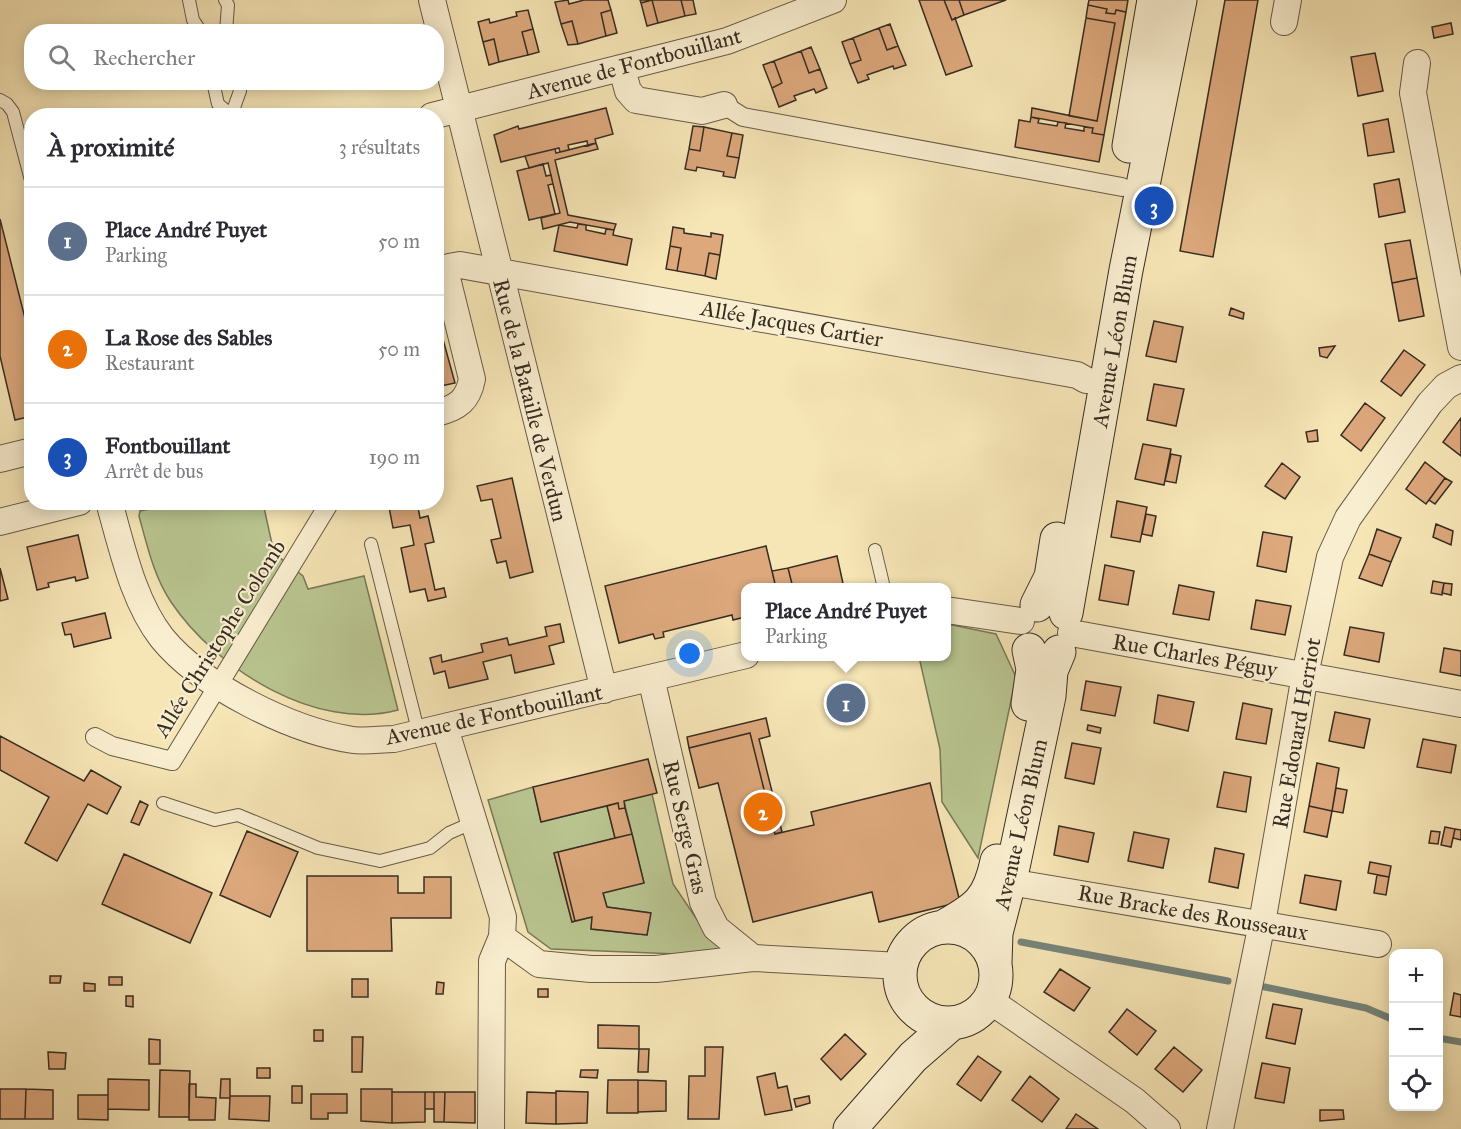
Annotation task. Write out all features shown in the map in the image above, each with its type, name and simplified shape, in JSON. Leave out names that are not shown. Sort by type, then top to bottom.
[{"type":"main road","name":"Avenue Léon Blum","points":[[989,1000],[997,976],[996,933],[1049,696],[1051,671],[1047,629],[1051,577],[1154,0]]},
{"type":"main road","name":"Avenue Léon Blum","points":[[900,966],[906,951],[916,938],[929,930],[945,926],[976,909],[987,892],[996,866],[1031,692],[1033,669],[1047,629],[1126,270],[1180,0]]},
{"type":"main road","name":"Avenue Léon Blum","points":[[945,926],[961,928],[976,936],[988,948],[995,963]]},
{"type":"main road","points":[[900,966],[902,988],[912,1007],[924,1017],[937,1022],[952,1023],[967,1020],[979,1012],[989,1000]]},
{"type":"main road","points":[[912,1007],[913,1057]]},
{"type":"main road","points":[[850,1129],[913,1057],[952,1023]]},
{"type":"street","name":"Rue de la Bataille de Verdun","points":[[432,0],[438,24]]},
{"type":"street","name":"Avenue de Fontbouillant","points":[[444,112],[727,41],[833,0]]},
{"type":"street","name":"Rue de la Bataille de Verdun","points":[[444,48],[604,690]]},
{"type":"street","points":[[1417,63],[1413,93],[1454,291],[1460,334]]},
{"type":"street","points":[[622,69],[628,91],[636,100],[702,111],[724,105],[743,117],[1122,187]]},
{"type":"street","name":"Allée Jacques Cartier","points":[[444,410],[459,405],[469,393],[472,379],[446,274],[450,267],[460,265],[1077,375],[1086,380]]},
{"type":"street","name":"Rue Edouard Herriot","points":[[1220,1129],[1262,923],[1305,675],[1330,557],[1348,518],[1430,404],[1446,386],[1461,378]]},
{"type":"street","points":[[0,459],[24,453]]},
{"type":"street","points":[[0,522],[47,510]]},
{"type":"street","name":"Avenue de Fontbouillant","points":[[111,510],[124,556],[144,607],[162,638],[216,687],[313,731],[355,740],[394,739],[741,656]]},
{"type":"street","name":"Allée Christophe Colomb","points":[[95,737],[111,746],[172,761],[325,510]]},
{"type":"street","points":[[951,611],[1047,629]]},
{"type":"street","name":"Rue Charles Péguy","points":[[1047,629],[1461,704]]},
{"type":"street","name":"Rue Serge Gras","points":[[651,678],[703,902],[716,928],[753,958]]},
{"type":"street","points":[[445,728],[472,823],[503,917],[502,936],[492,961],[491,1129]]},
{"type":"street","name":"Rue Bracke des Rousseaux","points":[[1009,882],[1378,944]]},
{"type":"street","points":[[502,936],[539,964],[591,969],[656,969],[753,958],[900,966]]},
{"type":"street","points":[[989,1000],[1135,1101],[1167,1129]]},
{"type":"lane","points":[[189,0],[196,24]]},
{"type":"lane","points":[[225,0],[228,4],[227,24]]},
{"type":"lane","points":[[215,90],[218,104],[223,108]]},
{"type":"lane","points":[[234,108],[240,90]]},
{"type":"lane","points":[[0,100],[14,112],[24,152]]},
{"type":"lane","points":[[370,544],[418,734]]},
{"type":"lane","points":[[875,550],[883,583]]},
{"type":"lane","points":[[164,803],[215,819],[238,815],[318,848],[380,861],[430,848],[449,833],[472,823]]},
{"type":"green space","points":[[265,510],[274,553],[303,576],[308,589],[364,576],[398,710],[367,714],[334,712],[302,703],[271,689],[241,671],[190,627],[171,602],[152,560],[139,516],[140,511]]},
{"type":"green space","points":[[951,625],[996,634],[1016,677],[978,858],[942,802],[940,749],[920,661],[951,661]]},
{"type":"green space","points":[[533,787],[541,821],[607,806],[615,838],[554,853],[572,922],[592,917],[591,929],[647,935],[650,913],[607,907],[603,893],[644,883],[624,801],[652,794],[673,884],[698,921],[724,950],[678,954],[551,949],[528,932],[488,800]]},
{"type":"building","points":[[568,0],[569,4],[584,0],[608,0],[611,10],[601,13],[606,36],[578,44],[572,21],[561,24],[555,2]]},
{"type":"building","points":[[652,0],[681,0],[685,16],[658,23]]},
{"type":"building","points":[[652,0],[658,23],[647,26],[641,3]]},
{"type":"building","points":[[681,0],[693,0],[696,14],[685,16]]},
{"type":"building","points":[[919,0],[944,0],[952,20],[955,18],[972,66],[946,75]]},
{"type":"building","points":[[944,0],[959,0],[964,15],[952,20]]},
{"type":"building","points":[[959,0],[1006,0],[964,15]]},
{"type":"building","points":[[1089,0],[1128,0],[1126,12],[1116,10],[1115,14],[1106,13],[1107,9],[1088,5]]},
{"type":"building","points":[[1225,0],[1258,0],[1213,257],[1180,251]]},
{"type":"building","points":[[1088,5],[1107,9],[1106,13],[1115,14],[1116,10],[1126,12],[1104,135],[1092,133],[1093,128],[1031,117],[1032,108],[1097,121],[1115,23],[1086,18]]},
{"type":"building","points":[[528,10],[533,29],[522,32],[528,55],[499,62],[494,39],[483,42],[478,22],[489,19],[490,23],[517,16],[516,12]]},
{"type":"building","points":[[611,10],[617,33],[606,36],[601,13]]},
{"type":"building","points":[[1086,18],[1115,23],[1097,121],[1069,116]]},
{"type":"building","points":[[572,21],[578,44],[568,45],[561,24]]},
{"type":"building","points":[[1451,23],[1453,34],[1434,38],[1432,27]]},
{"type":"building","points":[[890,24],[898,46],[887,50],[879,28]]},
{"type":"building","points":[[879,28],[887,50],[898,46],[906,65],[894,69],[893,66],[867,75],[869,79],[858,83],[850,64],[861,60],[853,38]]},
{"type":"building","points":[[533,29],[539,52],[528,55],[522,32]]},
{"type":"building","points":[[853,38],[861,60],[850,64],[842,42]]},
{"type":"building","points":[[494,39],[499,62],[489,65],[483,42]]},
{"type":"building","points":[[811,47],[820,69],[809,73],[801,51]]},
{"type":"building","points":[[801,51],[809,73],[820,69],[827,88],[816,93],[814,89],[794,96],[796,100],[779,107],[772,88],[782,83],[774,61]]},
{"type":"building","points":[[1375,53],[1383,91],[1358,96],[1351,57]]},
{"type":"building","points":[[774,61],[782,83],[772,88],[763,65]]},
{"type":"building","points":[[606,108],[613,134],[595,139],[596,143],[588,146],[587,141],[568,145],[569,150],[560,152],[559,148],[501,162],[494,135],[518,126],[519,129]]},
{"type":"building","points":[[1031,117],[1039,119],[1038,123],[1057,126],[1058,122],[1066,123],[1065,128],[1084,131],[1084,127],[1093,128],[1092,133],[1104,135],[1099,162],[1015,147],[1019,120],[1030,122]]},
{"type":"building","points":[[1388,119],[1394,152],[1368,156],[1363,124]]},
{"type":"building","points":[[693,126],[704,127],[700,151],[689,149]]},
{"type":"building","points":[[704,127],[732,133],[727,156],[739,158],[735,178],[723,176],[724,172],[697,167],[696,171],[685,169],[689,149],[700,151]]},
{"type":"building","points":[[732,133],[743,135],[739,158],[727,156]]},
{"type":"building","points":[[596,143],[598,149],[555,160],[568,215],[616,224],[614,230],[570,222],[543,229],[541,218],[560,213],[548,163],[529,168],[525,156],[555,149],[556,153]]},
{"type":"building","points":[[543,164],[546,176],[551,175],[553,184],[548,185],[555,214],[529,220],[517,171]]},
{"type":"building","points":[[1399,179],[1405,212],[1379,217],[1374,184]]},
{"type":"building","points":[[0,219],[24,314],[24,418],[15,420],[0,356]]},
{"type":"building","points":[[578,224],[586,225],[586,230],[605,234],[606,229],[614,230],[613,235],[632,239],[627,265],[554,251],[559,225],[577,228]]},
{"type":"building","points":[[673,227],[684,229],[684,233],[711,237],[711,233],[723,235],[720,255],[709,253],[705,276],[677,271],[681,248],[670,246]]},
{"type":"building","points":[[1410,240],[1417,278],[1392,283],[1385,244]]},
{"type":"building","points":[[670,246],[681,248],[677,271],[666,269]]},
{"type":"building","points":[[709,253],[720,255],[716,279],[705,276]]},
{"type":"building","points":[[1417,278],[1424,316],[1399,321],[1392,283]]},
{"type":"building","points":[[1231,308],[1244,313],[1243,319],[1229,315]]},
{"type":"building","points":[[1154,321],[1183,327],[1176,362],[1146,356]]},
{"type":"building","points":[[444,343],[455,383],[444,385]]},
{"type":"building","points":[[1335,346],[1327,358],[1320,356],[1319,348]]},
{"type":"building","points":[[1404,350],[1425,365],[1401,396],[1381,381]]},
{"type":"building","points":[[1154,384],[1184,389],[1176,426],[1147,420]]},
{"type":"building","points":[[1365,403],[1385,418],[1361,451],[1341,435]]},
{"type":"building","points":[[1461,418],[1461,456],[1443,442]]},
{"type":"building","points":[[1317,430],[1318,441],[1308,442],[1306,432]]},
{"type":"building","points":[[1143,444],[1171,449],[1164,485],[1135,479]]},
{"type":"building","points":[[1171,454],[1181,456],[1176,483],[1165,481]]},
{"type":"building","points":[[1425,462],[1445,478],[1426,504],[1406,489]]},
{"type":"building","points":[[1282,463],[1300,477],[1285,499],[1265,486]]},
{"type":"building","points":[[512,478],[533,572],[510,578],[506,561],[497,563],[491,540],[501,538],[492,499],[481,501],[477,486]]},
{"type":"building","points":[[1445,478],[1452,482],[1435,504],[1429,500]]},
{"type":"building","points":[[1117,501],[1147,507],[1140,542],[1111,537]]},
{"type":"building","points":[[390,510],[418,510],[420,518],[428,516],[434,542],[425,544],[435,590],[444,588],[446,597],[428,601],[425,589],[410,592],[401,548],[414,545],[410,525],[393,528]]},
{"type":"building","points":[[1146,514],[1156,516],[1152,536],[1142,534]]},
{"type":"building","points":[[1436,524],[1453,531],[1451,545],[1433,537]]},
{"type":"building","points":[[1377,529],[1401,538],[1391,562],[1369,554]]},
{"type":"building","points":[[1263,532],[1292,537],[1286,572],[1257,566]]},
{"type":"building","points":[[78,535],[88,578],[76,581],[75,577],[48,583],[49,587],[37,590],[27,547]]},
{"type":"building","points":[[766,546],[775,583],[741,583],[741,618],[733,620],[732,615],[663,632],[664,637],[655,639],[653,634],[619,643],[605,586]]},
{"type":"building","points":[[1369,554],[1391,562],[1382,586],[1359,578]]},
{"type":"building","points":[[837,556],[843,583],[792,583],[788,568]]},
{"type":"building","points":[[1105,565],[1134,571],[1128,605],[1099,600]]},
{"type":"building","points":[[0,568],[8,599],[0,601]]},
{"type":"building","points":[[788,568],[792,583],[775,583],[772,571]]},
{"type":"building","points":[[1433,581],[1444,583],[1442,595],[1431,593]]},
{"type":"building","points":[[1444,583],[1452,584],[1451,595],[1442,593]]},
{"type":"building","points":[[1179,585],[1214,592],[1209,620],[1173,614]]},
{"type":"building","points":[[1256,600],[1291,606],[1285,635],[1251,629]]},
{"type":"building","points":[[105,613],[111,638],[74,647],[71,634],[65,635],[62,623]]},
{"type":"building","points":[[560,624],[564,642],[549,646],[554,664],[515,673],[511,655],[483,662],[488,679],[449,688],[445,671],[434,674],[430,658],[441,655],[442,662],[483,652],[481,644],[507,638],[509,645],[547,636],[545,627]]},
{"type":"building","points":[[1350,627],[1384,633],[1379,662],[1344,655]]},
{"type":"building","points":[[1444,648],[1461,651],[1461,676],[1440,672]]},
{"type":"building","points":[[1086,681],[1121,687],[1115,716],[1081,710]]},
{"type":"building","points":[[1158,695],[1194,702],[1188,731],[1154,723]]},
{"type":"building","points":[[1243,703],[1272,709],[1266,744],[1236,739]]},
{"type":"building","points":[[1335,712],[1370,719],[1364,748],[1329,741]]},
{"type":"building","points":[[766,718],[770,736],[759,739],[782,832],[775,834],[750,733],[689,748],[687,737]]},
{"type":"building","points":[[1088,725],[1101,728],[1100,733],[1087,730]]},
{"type":"building","points":[[750,733],[775,834],[814,825],[811,812],[930,783],[960,902],[879,922],[872,892],[753,922],[718,783],[699,788],[689,748]]},
{"type":"building","points":[[0,736],[84,781],[91,770],[121,787],[107,814],[88,804],[57,861],[25,843],[49,797],[0,770]]},
{"type":"building","points":[[1423,739],[1456,745],[1451,773],[1417,767]]},
{"type":"building","points":[[1072,743],[1101,748],[1094,784],[1065,778]]},
{"type":"building","points":[[648,759],[657,793],[624,801],[625,808],[619,809],[618,803],[541,822],[533,787]]},
{"type":"building","points":[[1317,763],[1339,768],[1332,811],[1309,806]]},
{"type":"building","points":[[1224,772],[1251,777],[1246,812],[1217,807]]},
{"type":"building","points":[[1336,788],[1347,790],[1343,813],[1332,811]]},
{"type":"building","points":[[140,801],[148,805],[139,825],[131,822]]},
{"type":"building","points":[[618,803],[619,809],[625,808],[632,834],[615,838],[607,806]]},
{"type":"building","points":[[1309,806],[1332,811],[1327,837],[1304,832]]},
{"type":"building","points":[[1059,826],[1094,833],[1088,862],[1054,855]]},
{"type":"building","points":[[1445,827],[1455,829],[1451,847],[1441,845]]},
{"type":"building","points":[[1455,829],[1461,830],[1461,840],[1453,838]]},
{"type":"building","points":[[247,831],[298,852],[270,917],[220,895]]},
{"type":"building","points":[[1431,831],[1440,832],[1438,844],[1429,843]]},
{"type":"building","points":[[1134,832],[1169,839],[1163,868],[1128,861]]},
{"type":"building","points":[[632,834],[644,883],[603,893],[607,907],[651,913],[647,935],[591,929],[592,917],[575,921],[558,852]]},
{"type":"building","points":[[1215,848],[1244,854],[1238,888],[1209,882]]},
{"type":"building","points":[[558,852],[575,921],[572,922],[554,853]]},
{"type":"building","points":[[124,854],[212,893],[190,943],[102,904]]},
{"type":"building","points":[[1370,862],[1391,866],[1389,877],[1368,873]]},
{"type":"building","points":[[1305,875],[1341,881],[1336,910],[1300,903]]},
{"type":"building","points":[[1377,875],[1389,877],[1386,895],[1374,893]]},
{"type":"building","points":[[307,876],[398,876],[398,893],[424,893],[424,877],[451,877],[451,918],[391,918],[392,951],[307,951]]},
{"type":"building","points":[[1060,969],[1090,988],[1074,1011],[1044,992]]},
{"type":"building","points":[[50,976],[61,976],[60,983],[50,983]]},
{"type":"building","points":[[109,977],[122,977],[122,985],[109,985]]},
{"type":"building","points":[[352,979],[368,979],[368,997],[352,997]]},
{"type":"building","points":[[437,982],[444,983],[443,994],[436,994]]},
{"type":"building","points":[[84,983],[95,984],[95,991],[84,991]]},
{"type":"building","points":[[538,989],[548,989],[548,997],[538,997]]},
{"type":"building","points":[[1454,993],[1461,995],[1461,1017],[1450,1015]]},
{"type":"building","points":[[126,996],[133,996],[133,1007],[126,1006]]},
{"type":"building","points":[[1273,1004],[1302,1009],[1295,1044],[1266,1038]]},
{"type":"building","points":[[1127,1009],[1156,1031],[1137,1055],[1109,1032]]},
{"type":"building","points":[[598,1025],[639,1026],[639,1049],[598,1048]]},
{"type":"building","points":[[314,1030],[323,1030],[323,1041],[314,1041]]},
{"type":"building","points":[[845,1034],[866,1054],[841,1080],[821,1059]]},
{"type":"building","points":[[352,1037],[363,1037],[362,1072],[352,1072]]},
{"type":"building","points":[[149,1039],[160,1040],[160,1064],[149,1064]]},
{"type":"building","points":[[705,1047],[723,1047],[719,1119],[688,1119],[689,1076],[705,1076]]},
{"type":"building","points":[[1174,1047],[1202,1070],[1183,1092],[1155,1069]]},
{"type":"building","points":[[639,1049],[649,1049],[648,1072],[638,1072]]},
{"type":"building","points":[[48,1052],[66,1053],[65,1069],[49,1069]]},
{"type":"building","points":[[978,1056],[1001,1072],[981,1101],[957,1084]]},
{"type":"building","points":[[1262,1063],[1290,1068],[1284,1103],[1255,1098]]},
{"type":"building","points":[[257,1068],[270,1068],[270,1078],[257,1078]]},
{"type":"building","points":[[160,1070],[190,1071],[189,1117],[159,1117]]},
{"type":"building","points":[[581,1070],[598,1070],[597,1078],[580,1077]]},
{"type":"building","points":[[775,1073],[778,1088],[787,1086],[792,1110],[765,1115],[757,1077]]},
{"type":"building","points":[[1030,1076],[1059,1099],[1042,1122],[1012,1100]]},
{"type":"building","points":[[108,1079],[149,1080],[149,1110],[108,1109]]},
{"type":"building","points":[[221,1079],[230,1079],[230,1098],[220,1098]]},
{"type":"building","points":[[608,1080],[638,1080],[638,1113],[607,1113]]},
{"type":"building","points":[[638,1080],[666,1081],[666,1111],[638,1112]]},
{"type":"building","points":[[189,1084],[196,1084],[196,1097],[216,1098],[215,1120],[189,1120]]},
{"type":"building","points":[[292,1086],[302,1086],[302,1103],[292,1103]]},
{"type":"building","points":[[0,1089],[26,1089],[25,1119],[0,1119]]},
{"type":"building","points":[[26,1089],[53,1090],[53,1119],[25,1119]]},
{"type":"building","points":[[361,1089],[392,1089],[392,1123],[361,1121]]},
{"type":"building","points":[[556,1091],[588,1092],[587,1123],[556,1124]]},
{"type":"building","points":[[392,1092],[425,1092],[425,1122],[392,1123]]},
{"type":"building","points":[[425,1092],[434,1092],[434,1109],[425,1109]]},
{"type":"building","points":[[434,1092],[445,1092],[444,1122],[434,1122]]},
{"type":"building","points":[[445,1092],[475,1092],[475,1123],[444,1122]]},
{"type":"building","points":[[527,1092],[556,1093],[556,1124],[526,1123]]},
{"type":"building","points":[[311,1094],[347,1094],[347,1113],[328,1113],[328,1119],[311,1119]]},
{"type":"building","points":[[78,1095],[108,1095],[108,1120],[78,1119]]},
{"type":"building","points":[[230,1096],[270,1096],[269,1121],[229,1119]]},
{"type":"building","points":[[809,1096],[810,1103],[796,1107],[794,1099]]},
{"type":"building","points":[[1320,1110],[1343,1110],[1344,1119],[1320,1121]]},
{"type":"building","points":[[1076,1114],[1098,1129],[1066,1129]]},
{"type":"waterway","points":[[1021,942],[1228,981]]},
{"type":"waterway","points":[[1265,987],[1366,1008],[1389,1018]]},
{"type":"waterway","points":[[1443,1039],[1461,1042]]},
{"type":"place","name":"Fontbouillant","points":[[1154,206]]},
{"type":"place","name":"Place André Puyet","points":[[846,703]]},
{"type":"place","name":"La Rose des Sables","points":[[763,812]]}]
